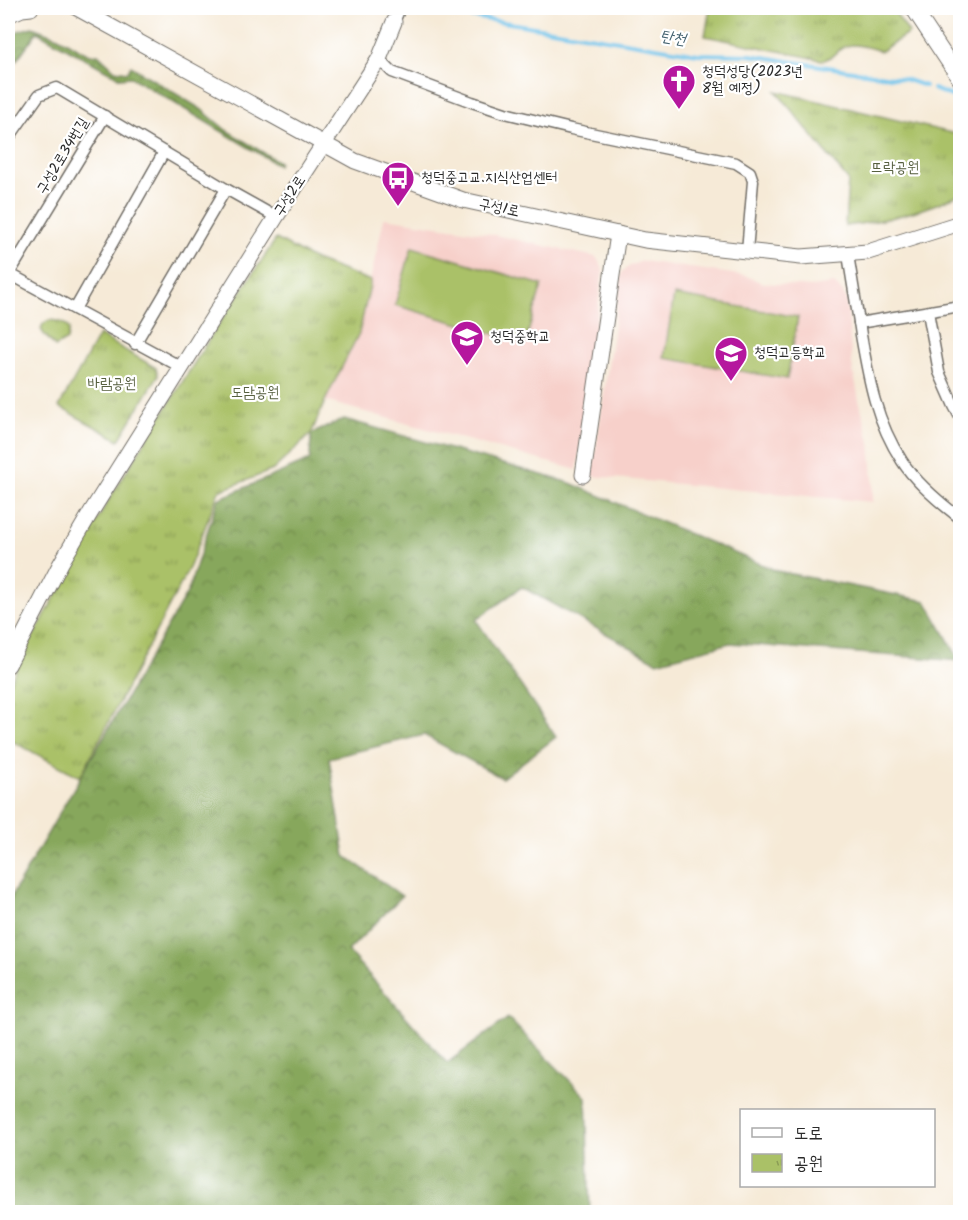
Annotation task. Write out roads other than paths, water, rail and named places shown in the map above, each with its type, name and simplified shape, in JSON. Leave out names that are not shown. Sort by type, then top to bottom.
[{"type":"street","points":[[8,15],[31,8]]},
{"type":"street","name":"구성1로","points":[[79,8],[355,161],[463,200],[645,240],[801,257],[868,252],[960,223]]},
{"type":"street","points":[[913,8],[960,79]]},
{"type":"street","name":"구성2로","points":[[8,665],[61,563],[92,512],[276,217],[379,59],[397,15]]},
{"type":"street","points":[[379,59],[392,72],[505,113],[736,164],[750,172],[753,181],[747,251]]},
{"type":"street","name":"구성2로34번길","points":[[8,139],[39,95],[57,88],[276,217]]},
{"type":"street","name":"구성2로34번길","points":[[8,273],[105,116]]},
{"type":"street","points":[[75,309],[164,152]]},
{"type":"street","points":[[135,344],[226,189]]},
{"type":"street","points":[[584,475],[618,234]]},
{"type":"street","points":[[848,254],[867,370],[875,406],[887,435],[902,462],[919,482],[939,502],[960,518]]},
{"type":"street","points":[[8,273],[181,368]]},
{"type":"street","points":[[859,323],[960,306]]},
{"type":"street","points":[[928,312],[939,372],[960,417]]},
{"type":"waterway","name":"탄천","points":[[418,8],[698,54],[750,55],[904,79],[925,86]]},
{"type":"waterway","name":"탄천","points":[[933,89],[960,99]]},
{"type":"place","name":"청덕성당(2023년 8월 예정)","points":[[679,110]]},
{"type":"place","name":"청덕중고교.지식산업센터","points":[[398,207]]},
{"type":"place","name":"청덕중학교","points":[[467,366]]},
{"type":"place","name":"청덕고등학교","points":[[731,382]]},
{"type":"park label","name":"뜨락공원","points":[[895,168]]},
{"type":"park label","name":"바람공원","points":[[112,384]]},
{"type":"park label","name":"도담공원","points":[[255,393]]}]
